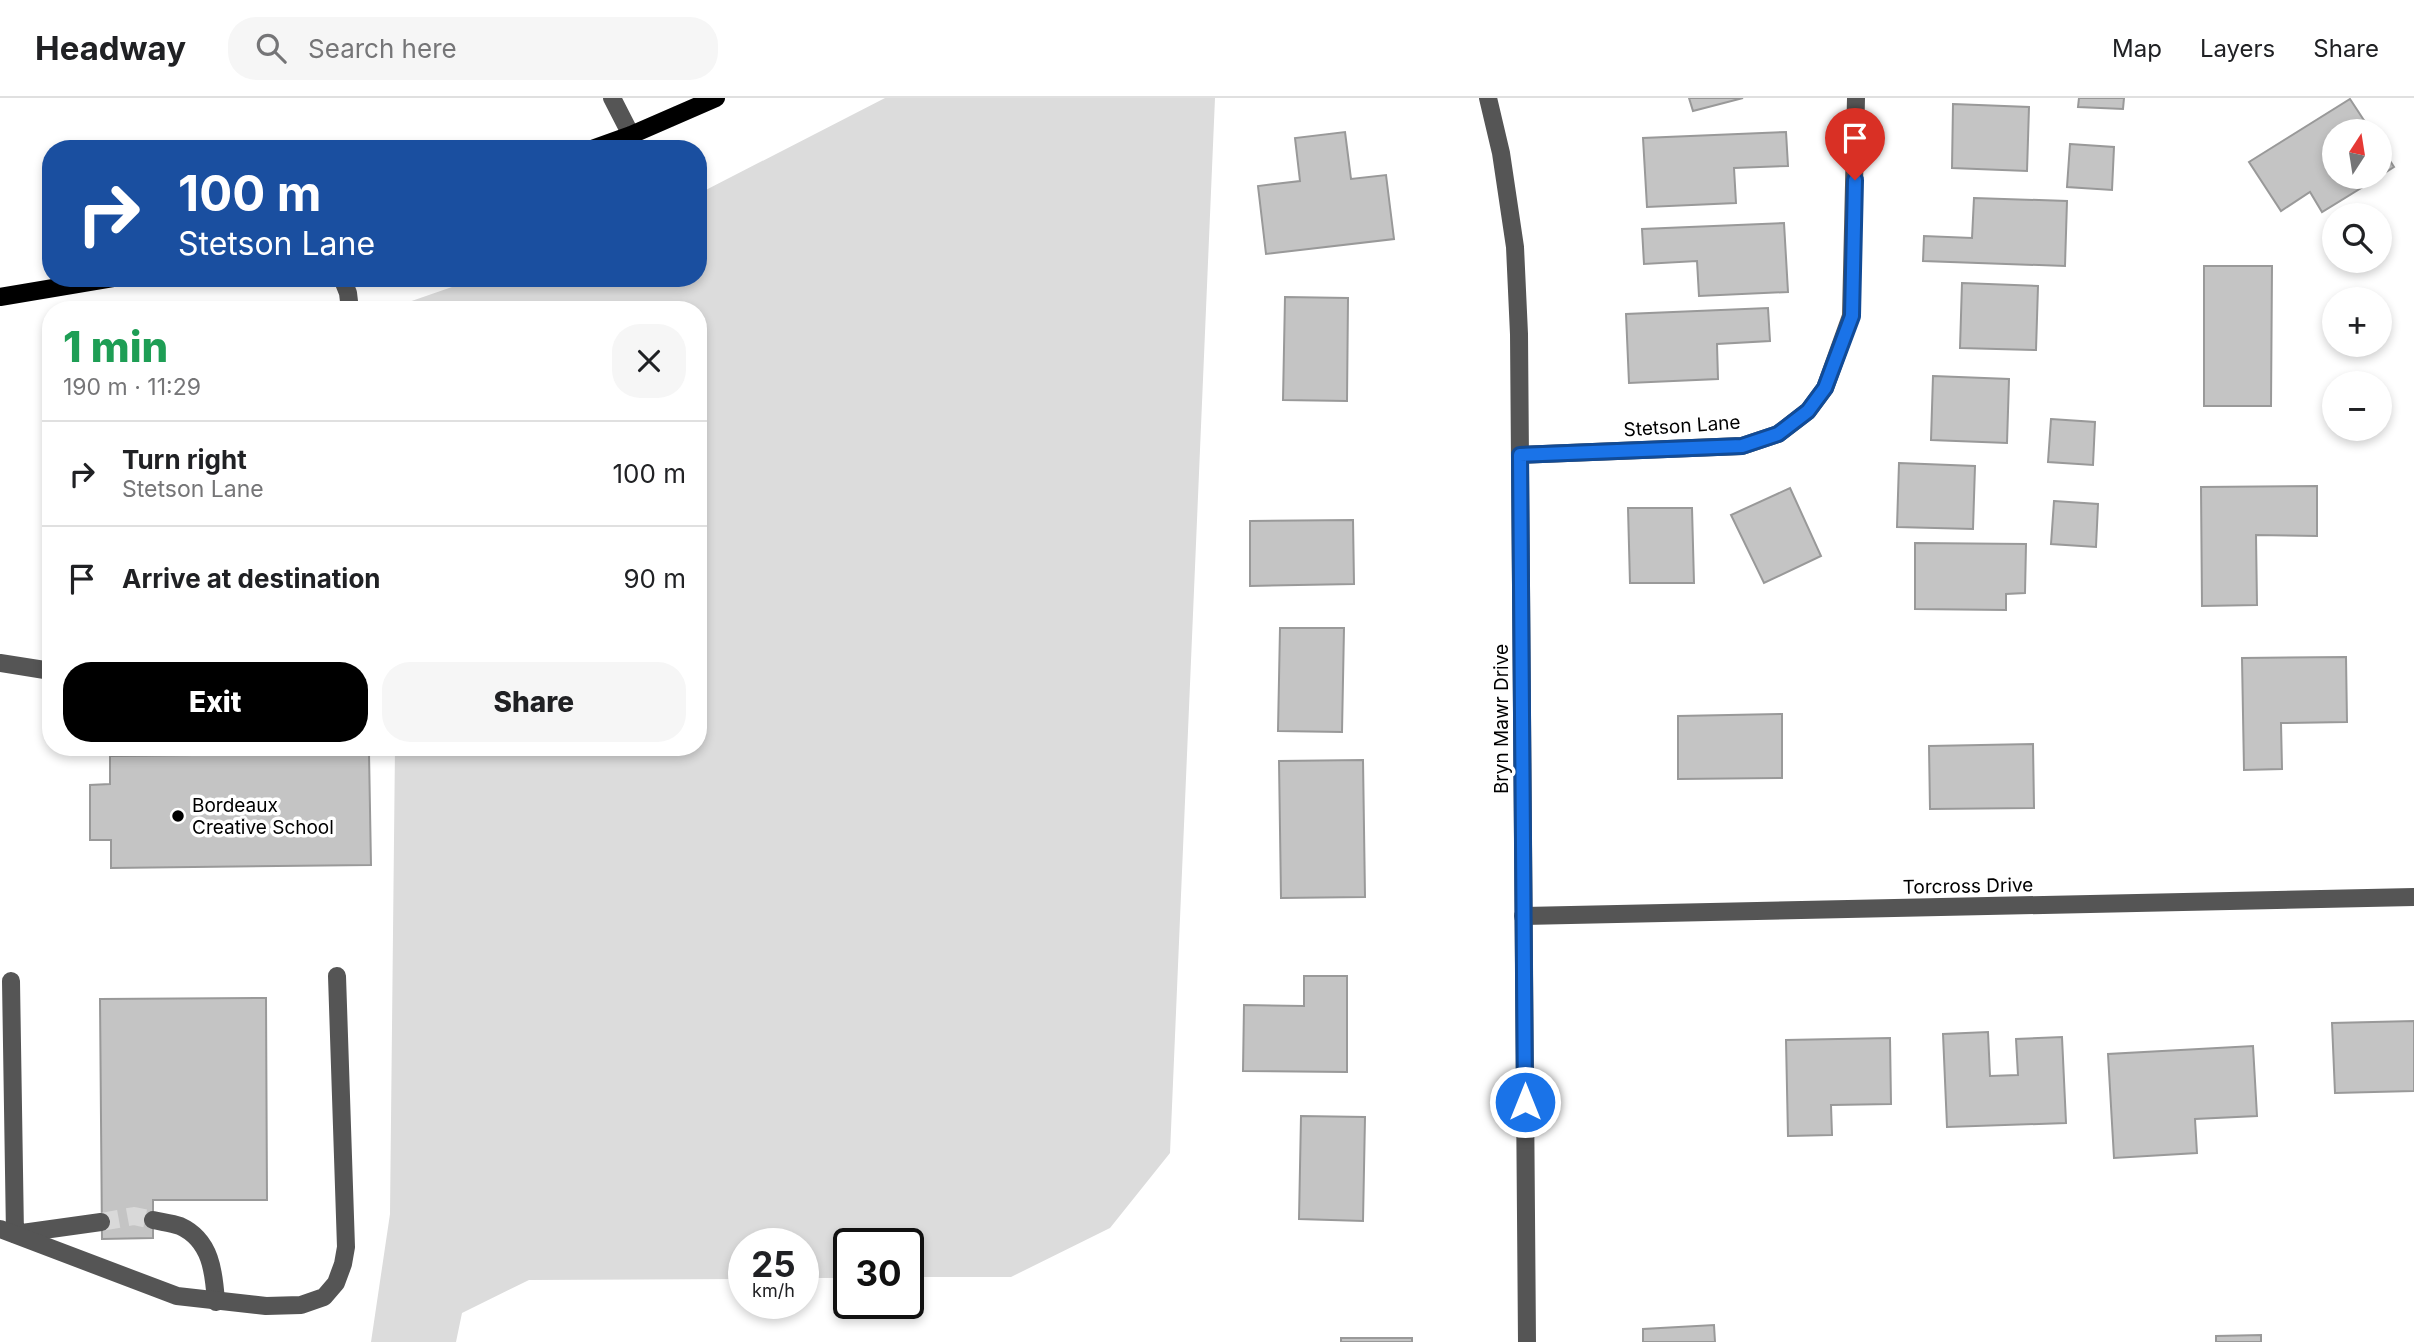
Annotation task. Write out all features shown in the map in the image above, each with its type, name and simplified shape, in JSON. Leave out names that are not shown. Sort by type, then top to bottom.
[{"type":"main road","points":[[617,140],[716,98]]},
{"type":"main road","points":[[0,297],[60,287]]},
{"type":"street","points":[[612,98],[631,135]]},
{"type":"street","name":"Bryn Mawr Drive","points":[[1488,98],[1501,153],[1515,247],[1519,334],[1527,1342]]},
{"type":"street","name":"Stetson Lane","points":[[1520,455],[1742,446],[1778,434],[1808,411],[1825,388],[1852,316],[1856,98]]},
{"type":"street","points":[[0,663],[42,670]]},
{"type":"street","name":"Torcross Drive","points":[[1523,916],[2414,897]]},
{"type":"street","points":[[7,1232],[177,1296],[266,1306],[300,1305],[324,1297],[336,1283],[346,1247],[337,975]]},
{"type":"street","points":[[7,1232],[12,981]]},
{"type":"street","points":[[153,1220],[181,1226],[201,1240],[214,1268],[216,1302]]},
{"type":"street","points":[[7,1232],[101,1222]]},
{"type":"shaded area","points":[[885,98],[1215,98],[1170,1153],[1110,1228],[1011,1277],[924,1277],[924,1228],[833,1228],[833,1278],[819,1278],[819,1228],[728,1228],[728,1279],[529,1280],[462,1313],[456,1342],[371,1342],[390,1214],[395,756],[707,756],[707,301],[412,301],[452,287],[707,287],[707,189]]},
{"type":"building","points":[[1689,98],[1743,98],[1693,111]]},
{"type":"building","points":[[2079,98],[2124,98],[2123,109],[2078,107]]},
{"type":"building","points":[[2350,99],[2363,119],[2322,119],[2322,189],[2359,189],[2337,203],[2322,203],[2322,212],[2310,192],[2281,211],[2249,162]]},
{"type":"building","points":[[1953,104],[2029,107],[2027,171],[1952,168]]},
{"type":"building","points":[[1345,132],[1351,179],[1386,175],[1394,239],[1266,254],[1258,186],[1300,181],[1295,138]]},
{"type":"building","points":[[1786,132],[1788,166],[1734,168],[1736,203],[1647,207],[1643,138]]},
{"type":"building","points":[[2070,144],[2114,147],[2112,190],[2067,187]]},
{"type":"building","points":[[1974,198],[2067,201],[2065,266],[1923,261],[1924,236],[1972,238]]},
{"type":"building","points":[[1784,223],[1788,292],[1699,296],[1697,261],[1644,264],[1642,229]]},
{"type":"building","points":[[2204,266],[2272,266],[2271,406],[2204,406]]},
{"type":"building","points":[[1962,283],[2038,286],[2036,350],[1960,348]]},
{"type":"building","points":[[1285,297],[1348,298],[1347,401],[1283,400]]},
{"type":"building","points":[[1768,308],[1770,341],[1717,344],[1718,379],[1629,383],[1626,314]]},
{"type":"building","points":[[1933,376],[2009,379],[2007,443],[1931,440]]},
{"type":"building","points":[[2051,419],[2095,422],[2093,465],[2048,462]]},
{"type":"building","points":[[1899,463],[1975,466],[1973,529],[1897,527]]},
{"type":"building","points":[[2317,486],[2317,536],[2256,535],[2257,605],[2202,606],[2201,487]]},
{"type":"building","points":[[1790,488],[1821,556],[1764,583],[1731,515]]},
{"type":"building","points":[[2054,501],[2098,504],[2096,547],[2051,544]]},
{"type":"building","points":[[1628,508],[1692,508],[1694,583],[1630,583]]},
{"type":"building","points":[[1353,520],[1354,584],[1250,586],[1250,521]]},
{"type":"building","points":[[1915,543],[2026,544],[2025,593],[2006,594],[2006,610],[1915,609]]},
{"type":"building","points":[[1280,628],[1344,628],[1342,732],[1278,731]]},
{"type":"building","points":[[2346,657],[2347,722],[2281,723],[2282,769],[2244,770],[2242,658]]},
{"type":"building","points":[[1782,714],[1782,778],[1678,779],[1678,716]]},
{"type":"building","points":[[2033,744],[2034,808],[1930,809],[1929,746]]},
{"type":"building","points":[[110,756],[369,756],[371,865],[111,868],[111,840],[90,840],[90,785],[110,784]]},
{"type":"building","points":[[1363,760],[1365,897],[1281,898],[1279,761]]},
{"type":"building","points":[[1304,976],[1347,976],[1347,1072],[1243,1071],[1244,1005],[1304,1006]]},
{"type":"building","points":[[266,998],[267,1200],[153,1200],[153,1238],[102,1239],[100,999]]},
{"type":"building","points":[[2414,1021],[2414,1091],[2335,1093],[2332,1023]]},
{"type":"building","points":[[1988,1032],[1990,1076],[2018,1075],[2016,1039],[2062,1037],[2066,1123],[1947,1127],[1943,1034]]},
{"type":"building","points":[[1890,1038],[1891,1104],[1831,1105],[1832,1135],[1788,1136],[1786,1040]]},
{"type":"building","points":[[2253,1046],[2257,1116],[2195,1119],[2197,1153],[2114,1158],[2108,1054]]},
{"type":"building","points":[[1301,1116],[1365,1117],[1363,1221],[1299,1219]]},
{"type":"building","points":[[1714,1325],[1715,1342],[1643,1342],[1643,1329]]},
{"type":"building","points":[[2261,1335],[2261,1342],[2216,1342],[2216,1336]]},
{"type":"building","points":[[1341,1338],[1412,1338],[1412,1342],[1341,1342]]},
{"type":"tunnel","points":[[101,1222],[134,1216],[153,1220]]},
{"type":"place","name":"Bordeaux Creative School","points":[[178,816]]},
{"type":"route","points":[[1525,1102],[1520,455],[1742,446],[1778,434],[1808,411],[1825,388],[1852,316],[1855,180]]}]
